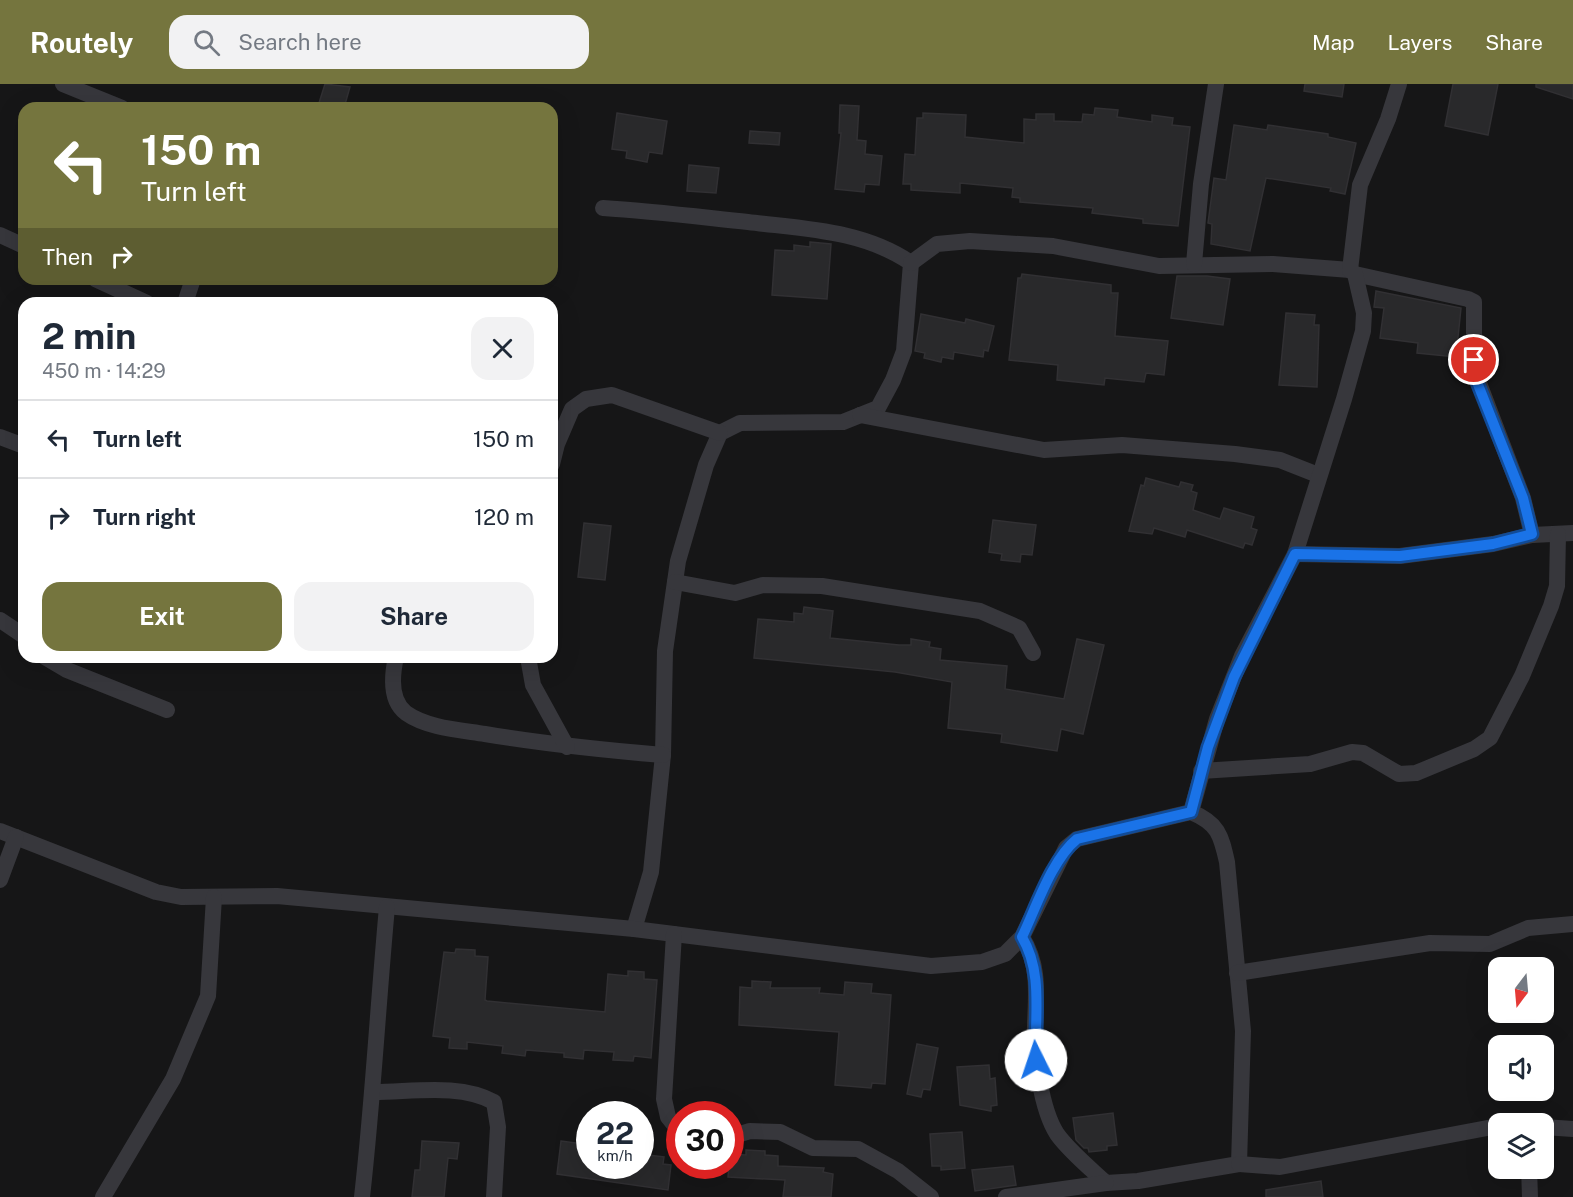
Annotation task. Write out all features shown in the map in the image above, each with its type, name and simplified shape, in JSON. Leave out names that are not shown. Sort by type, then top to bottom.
[{"type":"street","points":[[63,84],[107,102]]},
{"type":"street","points":[[1194,264],[1201,184],[1216,84]]},
{"type":"street","points":[[1191,812],[1217,719],[1242,656],[1295,554],[1363,331],[1364,313],[1353,272],[1360,186],[1388,119],[1399,84]]},
{"type":"street","points":[[603,208],[651,211],[841,234],[891,249],[911,263]]},
{"type":"street","points":[[0,235],[18,243]]},
{"type":"street","points":[[634,929],[651,872],[663,755],[665,651],[678,561],[706,465],[720,434],[740,423],[843,422],[878,408],[893,380],[904,351],[911,263],[936,244],[970,241],[1053,246],[1159,266],[1273,264],[1353,272],[1468,299],[1474,302],[1474,370],[1523,498],[1532,534]]},
{"type":"street","points":[[108,285],[134,297]]},
{"type":"street","points":[[558,442],[572,409],[586,399],[612,395],[720,434]]},
{"type":"street","points":[[860,415],[1044,450],[1122,445],[1235,454],[1280,460],[1318,475]]},
{"type":"street","points":[[0,437],[18,444]]},
{"type":"street","points":[[1201,771],[1310,764],[1352,752],[1363,753],[1399,774],[1416,772],[1474,750],[1490,738],[1522,676],[1551,606],[1557,586],[1565,533],[1532,534],[1493,544],[1400,556],[1295,554]]},
{"type":"street","points":[[675,582],[735,593],[763,585],[822,586],[981,611],[1019,628],[1033,653]]},
{"type":"street","points":[[0,620],[18,632]]},
{"type":"street","points":[[55,663],[67,670],[167,710]]},
{"type":"street","points":[[396,663],[393,693],[404,711],[417,719],[447,728],[567,747],[663,755]]},
{"type":"street","points":[[529,663],[533,686],[567,747]]},
{"type":"street","points":[[0,880],[8,834],[156,892],[181,897],[277,896],[634,929],[931,966],[982,962],[1005,954],[1022,937],[1066,848],[1077,839],[1191,812],[1208,819],[1222,838],[1230,888],[1243,1031],[1239,1164]]},
{"type":"street","points":[[103,1197],[173,1079],[208,996],[214,897]]},
{"type":"street","points":[[362,1197],[374,1092],[374,1051],[387,907]]},
{"type":"street","points":[[1237,973],[1430,943],[1490,945],[1528,928],[1573,924]]},
{"type":"street","points":[[666,1108],[664,1099],[674,934]]},
{"type":"street","points":[[1022,937],[1032,954],[1037,975],[1034,1029],[1036,1060],[1048,1116],[1057,1134],[1106,1183]]},
{"type":"street","points":[[374,1092],[444,1091],[479,1094],[494,1102],[498,1127],[494,1197]]},
{"type":"street","points":[[1006,1197],[1050,1194],[1106,1183],[1138,1181],[1239,1164],[1280,1167],[1488,1128]]},
{"type":"street","points":[[1554,1128],[1573,1129]]},
{"type":"street","points":[[744,1133],[780,1132],[813,1148],[858,1149],[898,1171],[931,1197]]},
{"type":"street","points":[[1529,1179],[1530,1197]]},
{"type":"building","points":[[325,84],[350,87],[346,102],[319,102]]},
{"type":"building","points":[[1305,84],[1344,84],[1342,97],[1304,91]]},
{"type":"building","points":[[1453,84],[1498,84],[1488,135],[1445,126]]},
{"type":"building","points":[[1536,84],[1573,84],[1573,99],[1536,87]]},
{"type":"building","points":[[840,105],[859,106],[857,140],[866,141],[865,154],[882,156],[879,185],[865,184],[864,192],[835,189],[841,133],[839,133]]},
{"type":"building","points":[[1095,108],[1118,110],[1117,117],[1152,122],[1152,115],[1173,118],[1172,125],[1190,127],[1178,226],[1143,223],[1143,219],[1092,213],[1093,208],[1020,202],[1020,198],[1012,197],[1013,188],[960,183],[960,193],[911,190],[911,184],[903,184],[905,154],[915,155],[917,118],[923,118],[923,113],[966,115],[965,137],[1024,143],[1024,119],[1036,120],[1036,114],[1054,114],[1054,121],[1082,122],[1083,114],[1094,115]]},
{"type":"building","points":[[617,113],[667,121],[662,154],[649,152],[647,162],[626,158],[627,151],[612,149]]},
{"type":"building","points":[[1234,125],[1267,130],[1268,125],[1328,134],[1328,137],[1356,143],[1345,194],[1330,191],[1331,188],[1266,178],[1250,251],[1211,244],[1212,224],[1208,223],[1214,178],[1226,180]]},
{"type":"building","points":[[750,131],[780,133],[779,145],[749,143]]},
{"type":"building","points":[[689,165],[719,168],[716,193],[687,191]]},
{"type":"building","points":[[810,242],[831,244],[827,299],[772,295],[775,250],[794,251],[794,245],[810,247]]},
{"type":"building","points":[[1022,274],[1111,285],[1111,293],[1118,293],[1115,336],[1168,341],[1164,375],[1146,373],[1144,382],[1105,378],[1104,385],[1057,380],[1058,365],[1009,360],[1018,278],[1021,278]]},
{"type":"building","points":[[1177,276],[1230,279],[1223,325],[1171,318]]},
{"type":"building","points":[[1376,291],[1461,308],[1456,357],[1417,353],[1418,343],[1380,338],[1384,308],[1374,307]]},
{"type":"building","points":[[1286,313],[1315,315],[1314,325],[1319,325],[1317,387],[1279,385]]},
{"type":"building","points":[[921,314],[965,323],[966,319],[994,326],[988,351],[984,350],[983,357],[954,352],[953,359],[942,357],[941,362],[924,358],[925,353],[915,351]]},
{"type":"building","points":[[1146,478],[1179,487],[1181,482],[1193,485],[1191,491],[1197,493],[1193,510],[1220,519],[1224,508],[1254,517],[1251,528],[1257,530],[1252,545],[1245,543],[1243,548],[1187,530],[1185,537],[1154,528],[1152,534],[1129,531],[1141,485],[1144,486]]},
{"type":"building","points":[[993,520],[1036,525],[1032,555],[1021,554],[1020,562],[1001,560],[1002,554],[989,552]]},
{"type":"building","points":[[584,523],[611,526],[605,580],[578,577]]},
{"type":"building","points":[[804,607],[833,611],[830,638],[899,645],[911,645],[911,639],[930,642],[929,647],[941,649],[940,660],[1007,666],[1005,689],[1064,699],[1077,639],[1104,645],[1083,734],[1061,729],[1057,751],[1001,742],[1002,734],[948,728],[952,682],[895,672],[754,658],[758,619],[794,622],[794,613],[803,614]]},
{"type":"building","points":[[456,949],[475,950],[475,956],[488,957],[485,1000],[487,1001],[605,1012],[608,974],[628,976],[628,971],[644,972],[644,979],[657,980],[651,1058],[634,1056],[633,1061],[613,1060],[614,1052],[584,1050],[583,1059],[564,1057],[564,1053],[526,1050],[525,1056],[502,1053],[503,1046],[467,1042],[467,1049],[449,1048],[450,1038],[433,1036],[444,952],[455,953]]},
{"type":"building","points":[[752,981],[771,982],[770,988],[820,988],[819,993],[844,995],[845,982],[872,984],[871,993],[891,995],[885,1084],[872,1083],[871,1088],[835,1085],[839,1032],[739,1025],[740,987],[752,988]]},
{"type":"building","points":[[917,1044],[938,1048],[930,1090],[923,1089],[921,1097],[907,1094]]},
{"type":"building","points":[[989,1065],[990,1079],[995,1078],[997,1105],[991,1106],[991,1111],[960,1105],[957,1067]]},
{"type":"building","points":[[1113,1113],[1117,1145],[1107,1146],[1107,1150],[1089,1152],[1088,1148],[1084,1148],[1076,1140],[1073,1118]]},
{"type":"building","points":[[962,1132],[965,1168],[941,1170],[941,1166],[932,1166],[930,1134]]},
{"type":"building","points":[[422,1141],[459,1143],[457,1159],[448,1158],[444,1197],[412,1197],[415,1170],[420,1170]]},
{"type":"building","points":[[561,1141],[576,1143],[576,1177],[557,1174]]},
{"type":"building","points":[[746,1150],[765,1151],[765,1155],[778,1156],[778,1166],[824,1168],[823,1172],[833,1174],[831,1197],[783,1197],[785,1180],[744,1178],[744,1155],[746,1155]]},
{"type":"building","points":[[654,1156],[664,1157],[666,1179],[669,1179],[668,1190],[592,1179],[654,1179]]},
{"type":"building","points":[[1013,1166],[1016,1185],[975,1191],[972,1170]]},
{"type":"building","points":[[1321,1181],[1323,1197],[1266,1197],[1266,1190]]},
{"type":"route","points":[[1036,1060],[1034,1029],[1037,975],[1032,954],[1022,937],[1049,881],[1066,848],[1077,839],[1191,812],[1217,719],[1242,656],[1295,554],[1400,556],[1493,544],[1532,534],[1523,498],[1475,377],[1474,360]]}]
